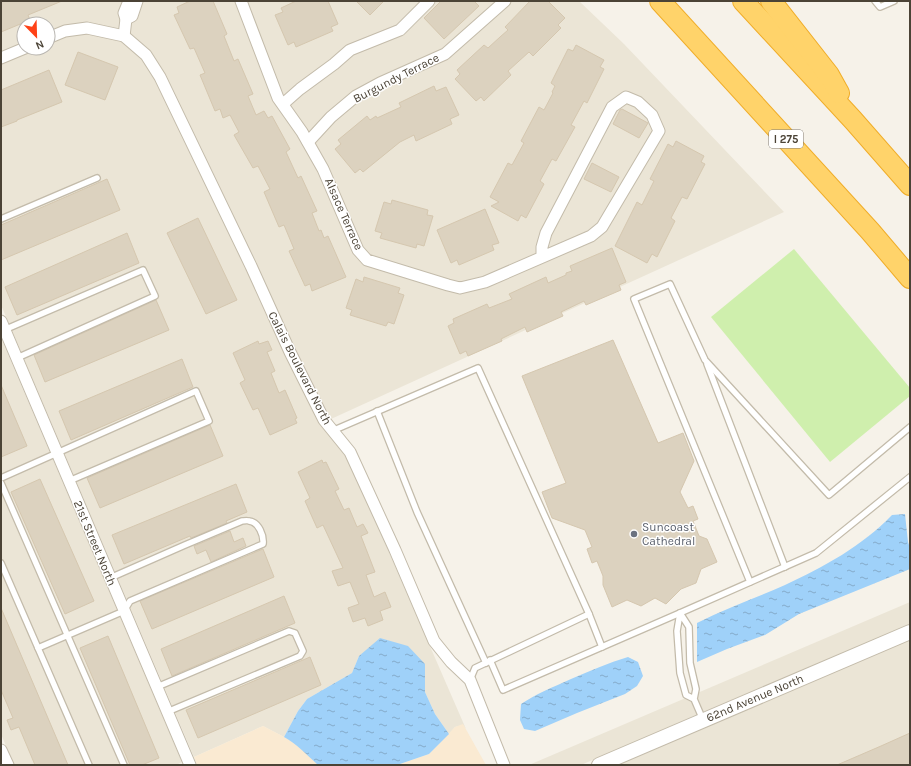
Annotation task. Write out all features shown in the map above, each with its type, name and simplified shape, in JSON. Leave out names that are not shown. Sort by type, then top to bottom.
[{"type":"highway","points":[[655,1],[683,26]]},
{"type":"highway","name":"I 275","points":[[660,1],[865,225],[910,278]]},
{"type":"highway","points":[[743,1],[853,120],[910,185]]},
{"type":"highway","points":[[771,1],[830,75],[853,120]]},
{"type":"street","points":[[124,36],[126,19],[124,13],[129,1]]},
{"type":"street","points":[[126,19],[132,16],[137,1]]},
{"type":"street","name":"Alsace Terrace","points":[[241,1],[278,98],[302,132],[323,168],[358,250],[366,260],[448,285],[460,288],[485,282],[592,236],[602,227],[659,131],[652,115],[638,102],[626,97],[612,107],[546,233],[542,247],[542,257]]},
{"type":"street","points":[[282,104],[350,50],[400,30],[429,1]]},
{"type":"street","name":"Burgundy Terrace","points":[[308,142],[331,117],[356,96],[445,54],[505,1]]},
{"type":"street","name":"Calais Boulevard North","points":[[56,35],[65,31],[87,28],[124,36],[146,55],[160,77],[251,266],[307,387],[324,420],[350,452],[395,550],[434,641],[451,662],[470,680],[504,765]]},
{"type":"street","points":[[1,58],[16,51]]},
{"type":"street","name":"21st Street North","points":[[3,325],[190,765]]},
{"type":"street","name":"62nd Avenue North","points":[[600,765],[910,632]]},
{"type":"street","points":[[1,750],[8,765]]},
{"type":"lane","points":[[875,1],[880,7],[894,1]]},
{"type":"lane","points":[[1,218],[97,178]]},
{"type":"lane","points":[[3,325],[143,270],[155,296],[17,358]]},
{"type":"lane","points":[[750,582],[634,299],[670,284],[705,360],[785,567]]},
{"type":"lane","points":[[705,360],[829,495],[910,427]]},
{"type":"lane","points":[[332,431],[478,368],[589,614],[602,647]]},
{"type":"lane","points":[[1,478],[196,391],[209,420],[69,481]]},
{"type":"lane","points":[[377,411],[416,512],[503,690],[816,553],[910,477]]},
{"type":"lane","points":[[1,483],[124,765]]},
{"type":"lane","points":[[38,648],[124,611],[130,601],[263,544],[264,540],[258,527],[253,522],[248,520],[242,521],[110,578]]},
{"type":"lane","points":[[2,566],[88,765]]},
{"type":"lane","points":[[680,613],[689,627],[690,663],[696,689],[694,699],[703,721]]},
{"type":"lane","points":[[680,613],[677,631],[680,673],[686,695],[694,699]]},
{"type":"lane","points":[[470,680],[475,668],[589,614]]},
{"type":"lane","points":[[157,688],[289,631],[295,633],[303,651],[300,656],[167,712]]},
{"type":"shaded area","points":[[1,1],[579,1],[624,44],[784,212],[331,419],[466,729],[463,725],[455,727],[449,734],[435,714],[425,692],[424,664],[359,656],[352,673],[307,699],[298,711],[284,737],[263,726],[194,757],[1,305]]},
{"type":"shaded area","points":[[1,338],[182,762],[176,765],[14,765],[1,734]]},
{"type":"shaded area","points":[[910,602],[910,624],[581,765],[529,765]]},
{"type":"shaded area","points":[[910,640],[910,765],[618,765]]},
{"type":"shaded area","points":[[463,724],[486,765],[397,765],[429,754],[455,727]]},
{"type":"shaded area","points":[[263,726],[290,740],[318,765],[197,765],[194,757]]},
{"type":"green space","points":[[794,249],[910,388],[910,396],[830,462],[711,317]]},
{"type":"water","points":[[905,514],[910,548],[910,569],[799,614],[765,635],[697,662],[697,623],[814,571],[855,546],[892,515]]},
{"type":"water","points":[[380,638],[408,646],[425,664],[425,692],[435,714],[449,734],[429,754],[397,765],[318,765],[298,746],[284,737],[298,711],[307,699],[352,673],[359,656]]},
{"type":"water","points":[[628,657],[638,662],[643,676],[637,686],[625,694],[535,731],[524,729],[520,720],[521,704],[571,679],[606,664]]},
{"type":"building","points":[[1,1],[62,1],[28,16],[16,16],[16,26],[1,32]]},
{"type":"building","points":[[190,1],[213,1],[227,34],[224,36],[234,61],[238,59],[253,94],[248,96],[256,115],[264,111],[268,118],[272,116],[290,149],[286,152],[298,178],[301,176],[317,211],[312,213],[319,231],[321,230],[324,238],[328,236],[346,277],[312,291],[310,284],[305,286],[289,251],[294,249],[284,225],[279,227],[264,192],[270,189],[258,166],[253,168],[234,135],[239,132],[230,115],[223,118],[220,109],[215,111],[200,75],[205,73],[194,48],[190,49],[174,15],[179,13],[177,7]]},
{"type":"building","points":[[296,1],[328,1],[338,24],[331,27],[333,31],[296,47],[294,42],[288,45],[275,15],[283,12],[281,8]]},
{"type":"building","points":[[356,1],[384,1],[370,15]]},
{"type":"building","points":[[441,1],[474,1],[479,6],[444,39],[424,18]]},
{"type":"building","points":[[530,1],[548,1],[565,18],[558,25],[561,28],[533,56],[529,52],[508,71],[511,75],[484,101],[481,97],[476,101],[455,79],[460,74],[457,70],[484,45],[488,48],[508,30],[505,27]]},
{"type":"building","points":[[576,45],[604,60],[600,67],[604,69],[587,103],[584,101],[571,125],[575,127],[556,161],[552,159],[540,181],[544,184],[526,218],[521,215],[518,221],[491,206],[499,202],[490,197],[508,163],[512,165],[524,143],[521,141],[539,107],[544,110],[553,93],[552,92],[555,86],[551,83],[568,49],[573,51]]},
{"type":"building","points":[[78,52],[118,67],[105,100],[65,85]]},
{"type":"building","points":[[49,70],[62,102],[1,127],[1,90]]},
{"type":"building","points":[[434,86],[436,91],[446,87],[459,115],[450,119],[452,124],[416,141],[414,135],[400,142],[363,172],[360,169],[355,173],[335,149],[341,144],[338,140],[367,116],[370,120],[376,116],[377,118],[401,107],[399,103]]},
{"type":"building","points":[[622,109],[648,123],[639,138],[613,124],[620,110]]},
{"type":"building","points":[[676,141],[704,156],[701,162],[705,164],[687,199],[682,197],[671,218],[675,221],[657,257],[652,254],[647,263],[615,246],[637,202],[642,205],[654,181],[650,179],[668,144],[673,147]]},
{"type":"building","points":[[592,163],[619,177],[611,192],[584,179]]},
{"type":"building","points":[[107,179],[120,210],[1,260],[1,225]]},
{"type":"building","points":[[392,200],[428,210],[427,215],[433,216],[424,246],[417,244],[416,248],[380,238],[382,233],[375,231],[384,202],[391,204]]},
{"type":"building","points":[[485,209],[499,243],[492,245],[494,250],[459,265],[457,260],[451,263],[437,230]]},
{"type":"building","points":[[198,218],[237,300],[206,314],[167,233]]},
{"type":"building","points":[[127,233],[139,263],[17,315],[5,287]]},
{"type":"building","points":[[612,248],[626,282],[619,285],[621,290],[586,305],[584,301],[561,312],[563,316],[527,332],[525,327],[501,339],[502,341],[468,356],[466,351],[460,354],[448,326],[454,323],[453,319],[487,304],[489,308],[512,299],[509,294],[546,277],[548,283],[566,275],[566,273],[572,271],[570,266]]},
{"type":"building","points":[[364,277],[400,288],[398,293],[404,295],[394,324],[388,322],[386,326],[350,315],[352,310],[346,308],[356,279],[363,282]]},
{"type":"building","points":[[156,300],[169,330],[45,382],[34,355]]},
{"type":"building","points":[[613,340],[658,443],[683,433],[694,461],[680,492],[688,508],[693,506],[698,519],[693,521],[699,536],[707,539],[717,562],[701,569],[696,583],[681,589],[666,604],[655,598],[641,606],[627,600],[612,607],[603,585],[603,576],[597,561],[592,563],[587,549],[592,547],[585,530],[552,518],[542,492],[566,483],[522,376]]},
{"type":"building","points":[[258,341],[259,344],[268,341],[272,350],[267,352],[275,371],[271,373],[279,393],[285,390],[297,418],[295,419],[297,423],[270,435],[258,408],[253,410],[240,383],[245,380],[233,353]]},
{"type":"building","points":[[182,359],[193,387],[71,440],[59,411]]},
{"type":"building","points":[[1,385],[27,446],[1,457]]},
{"type":"building","points":[[210,425],[223,456],[100,508],[87,478]]},
{"type":"building","points":[[322,460],[323,463],[326,462],[339,489],[335,491],[344,510],[349,508],[357,527],[363,524],[368,533],[361,536],[375,572],[366,575],[374,597],[385,592],[391,607],[380,611],[383,620],[368,626],[365,618],[353,622],[348,608],[359,604],[350,582],[338,586],[332,571],[343,568],[323,525],[317,528],[305,501],[310,498],[298,472]]},
{"type":"building","points":[[40,479],[94,601],[65,614],[11,492]]},
{"type":"building","points":[[236,484],[247,512],[226,521],[227,523],[191,538],[190,536],[124,564],[112,535]]},
{"type":"building","points":[[230,531],[234,542],[243,538],[246,546],[211,562],[206,550],[197,554],[194,546]]},
{"type":"building","points":[[263,549],[274,577],[152,629],[140,601]]},
{"type":"building","points":[[284,596],[295,623],[172,676],[161,649]]},
{"type":"building","points":[[1,608],[68,765],[35,765],[19,727],[11,730],[7,720],[13,718],[1,690]]},
{"type":"building","points":[[108,636],[159,758],[142,765],[130,765],[80,648]]},
{"type":"building","points":[[310,657],[321,685],[198,738],[186,710]]},
{"type":"building","points":[[910,733],[910,765],[837,765],[881,746]]},
{"type":"place","name":"Suncoast Cathedral","points":[[634,534]]}]
